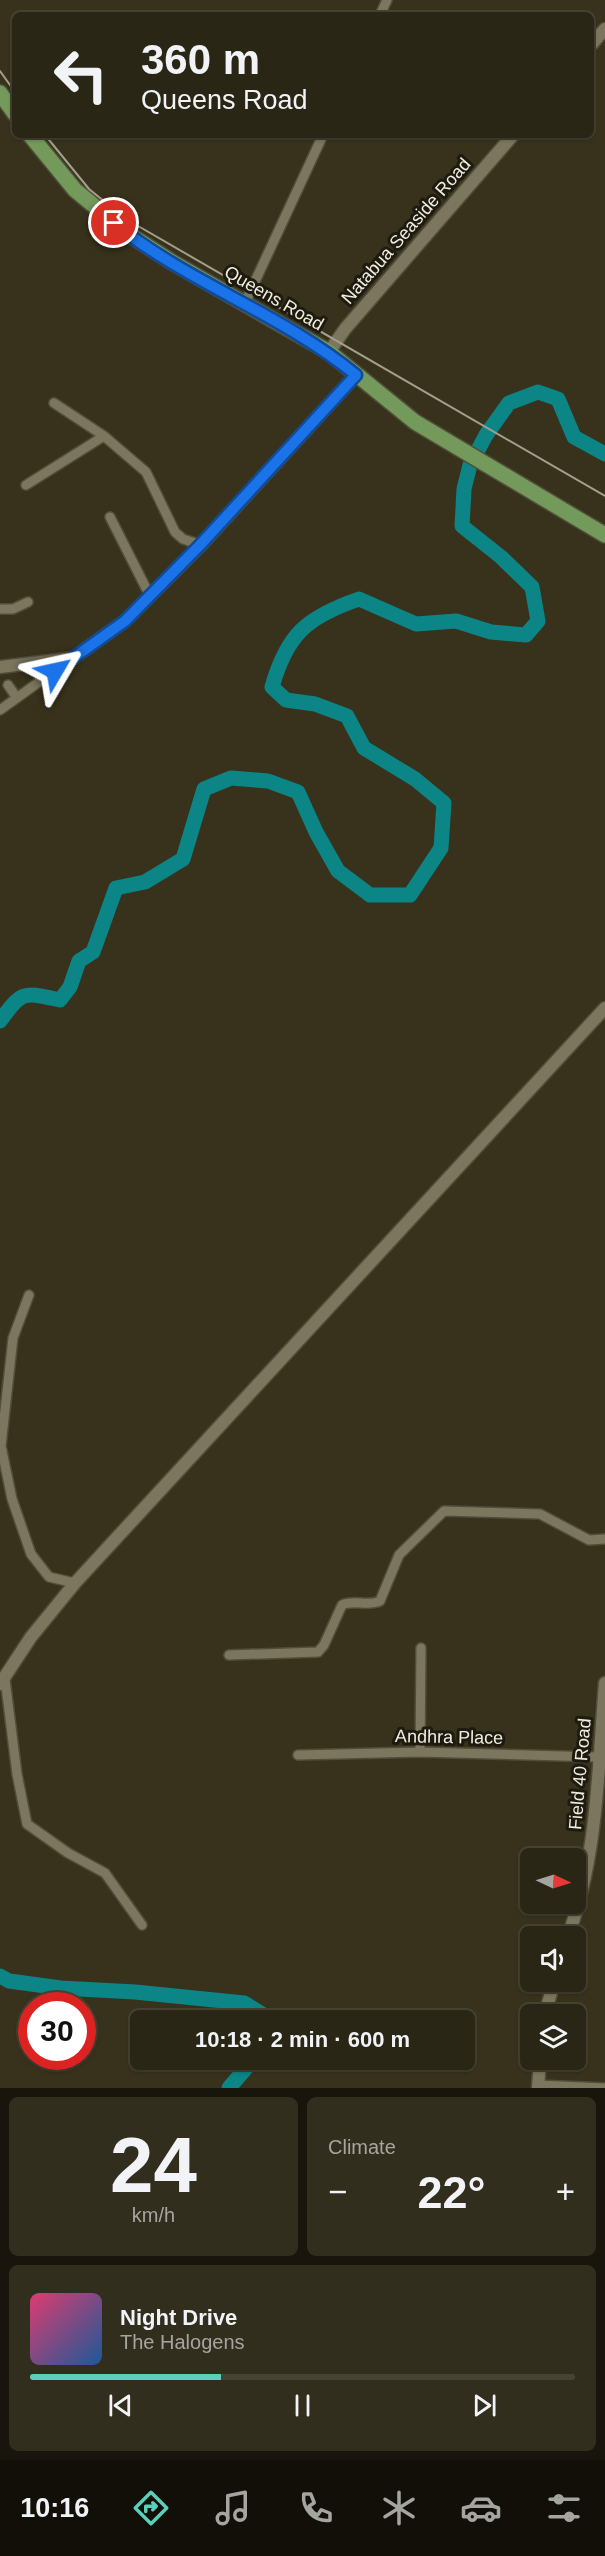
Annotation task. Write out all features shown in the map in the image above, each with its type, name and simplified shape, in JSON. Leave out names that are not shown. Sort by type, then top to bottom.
[{"type":"highway","points":[[0,93],[12,110]]},
{"type":"highway","name":"Queens Road","points":[[32,138],[75,190],[127,233],[172,262],[328,352],[415,422],[605,535]]},
{"type":"street","points":[[594,42],[605,29]]},
{"type":"street","points":[[245,303],[322,138]]},
{"type":"street","name":"Natabua Seaside Road","points":[[328,352],[345,329],[510,138]]},
{"type":"street","points":[[0,710],[125,621],[201,544],[356,375]]},
{"type":"street","points":[[54,403],[104,436],[146,472],[175,532],[183,539],[201,544]]},
{"type":"street","points":[[26,485],[104,436]]},
{"type":"street","points":[[110,517],[150,596]]},
{"type":"street","points":[[0,609],[13,609],[28,602]]},
{"type":"street","points":[[0,667],[74,658]]},
{"type":"street","points":[[8,685],[17,698]]},
{"type":"street","points":[[142,1925],[105,1873],[68,1853],[27,1824],[2,1681],[31,1637],[75,1583],[605,1008]]},
{"type":"street","points":[[29,1295],[13,1338],[2,1446],[12,1499],[31,1554],[49,1577],[75,1583]]},
{"type":"street","points":[[229,1655],[318,1652],[324,1645],[342,1605],[350,1602],[369,1604],[380,1601],[399,1555],[444,1511],[540,1514],[589,1540],[605,1539]]},
{"type":"street","points":[[420,1752],[421,1648]]},
{"type":"street","name":"Field 40 Road","points":[[571,1926],[587,1873],[594,1831],[605,1683]]},
{"type":"street","name":"Andhra Place","points":[[298,1755],[420,1752],[599,1756]]},
{"type":"street","points":[[539,2070],[538,2086],[605,2088]]},
{"type":"waterway","points":[[0,1021],[14,1004],[25,996],[60,1000],[70,987],[79,961],[93,952],[116,888],[145,882],[183,859],[204,789],[231,778],[268,781],[298,792],[316,832],[338,871],[370,895],[410,895],[441,848],[444,803],[415,779],[364,748],[347,716],[315,704],[286,700],[272,687],[285,653],[292,641],[313,621],[359,599],[416,624],[456,621],[491,632],[526,635],[538,621],[532,587],[501,557],[462,526],[464,489],[470,465],[486,435],[509,403],[538,392],[558,399],[574,437],[605,454]]},
{"type":"waterway","points":[[0,1976],[9,1981],[61,1988],[135,1992],[244,2003],[255,2010]]},
{"type":"waterway","points":[[229,2088],[244,2070]]},
{"type":"railway","points":[[0,71],[12,88]]},
{"type":"railway","points":[[47,138],[89,189],[126,219],[605,496]]},
{"type":"route","points":[[55,671],[125,621],[201,544],[356,375],[328,352],[172,262],[114,223]]}]
